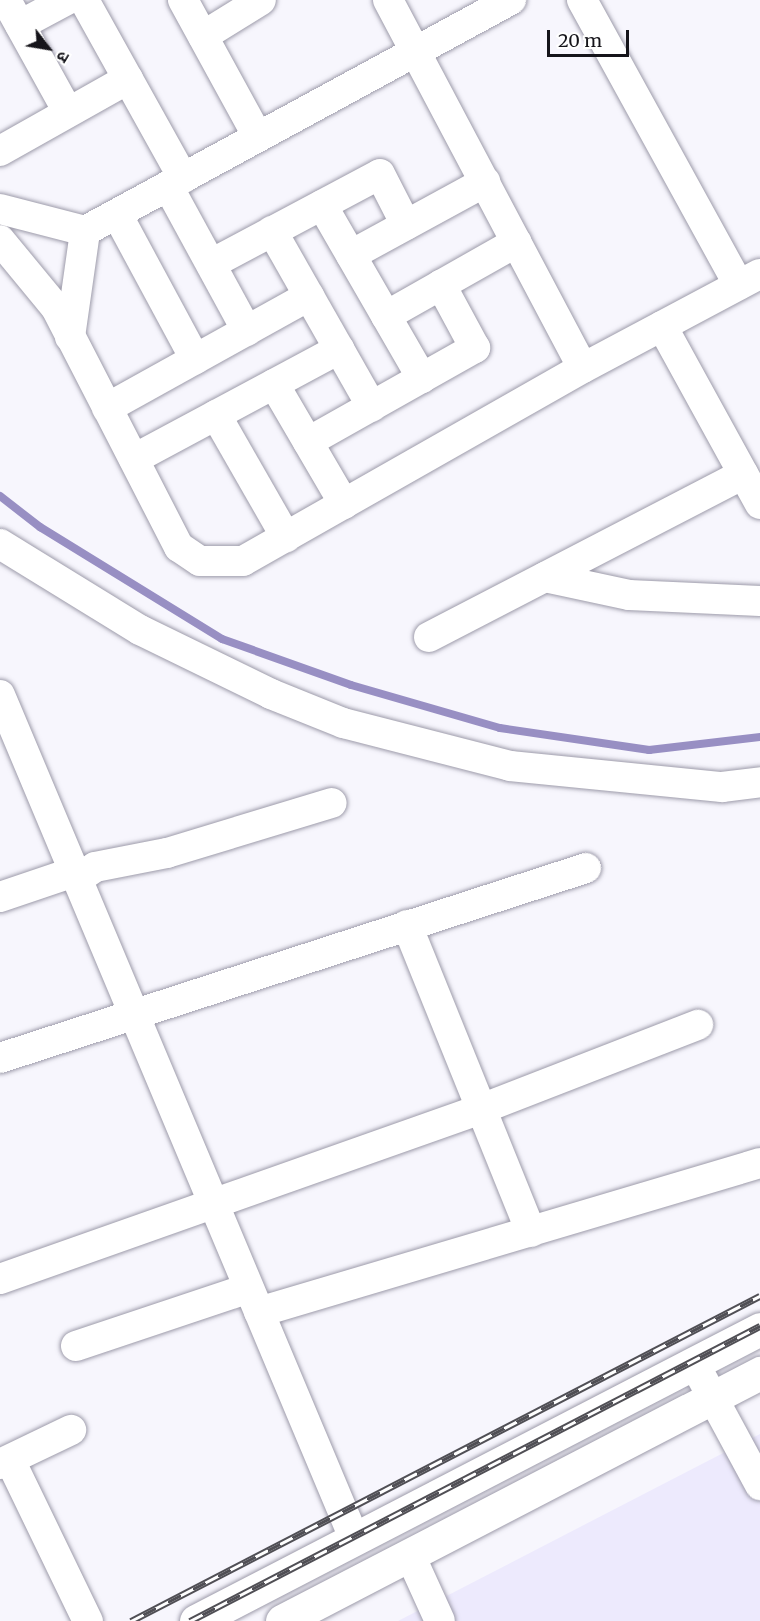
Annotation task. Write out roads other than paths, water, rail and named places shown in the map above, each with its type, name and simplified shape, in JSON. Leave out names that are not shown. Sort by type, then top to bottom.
[{"type":"main road","points":[[196,1621],[760,1329]]},
{"type":"main road","points":[[282,1621],[760,1373]]},
{"type":"street","points":[[67,0],[13,13],[68,112]]},
{"type":"street","points":[[84,0],[128,79],[211,264],[247,331]]},
{"type":"street","points":[[183,0],[258,137]]},
{"type":"street","points":[[202,36],[261,0]]},
{"type":"street","points":[[388,0],[583,368]]},
{"type":"street","points":[[0,209],[85,231],[511,0]]},
{"type":"street","points":[[0,240],[56,308],[179,547],[201,561],[243,561],[583,368],[750,280],[582,0]]},
{"type":"street","points":[[0,151],[128,79]]},
{"type":"street","points":[[211,264],[380,174],[406,225]]},
{"type":"street","points":[[351,255],[485,182]]},
{"type":"street","points":[[322,204],[422,378]]},
{"type":"street","points":[[117,214],[195,359]]},
{"type":"street","points":[[70,337],[85,231]]},
{"type":"street","points":[[272,231],[372,406]]},
{"type":"street","points":[[386,316],[517,242]]},
{"type":"street","points":[[308,442],[475,348],[441,285]]},
{"type":"street","points":[[107,408],[309,297]]},
{"type":"street","points":[[662,326],[760,504]]},
{"type":"street","points":[[134,459],[339,349]]},
{"type":"street","points":[[274,384],[344,504]]},
{"type":"street","points":[[216,415],[286,537]]},
{"type":"street","points":[[429,637],[744,474]]},
{"type":"street","points":[[0,544],[140,630],[271,694],[343,723],[510,766],[710,786],[760,782]]},
{"type":"street","points":[[545,577],[629,595],[760,601]]},
{"type":"street","points":[[0,695],[354,1538]]},
{"type":"street","points":[[0,897],[76,876],[94,867],[166,853],[332,803]]},
{"type":"street","points":[[0,1058],[134,1012],[586,868]]},
{"type":"street","points":[[407,925],[531,1232]]},
{"type":"street","points":[[0,1279],[481,1109],[698,1025]]},
{"type":"street","points":[[76,1346],[531,1232],[760,1163]]},
{"type":"street","points":[[694,1364],[760,1485]]},
{"type":"street","points":[[71,1430],[5,1462],[88,1621]]},
{"type":"street","points":[[410,1555],[440,1621]]},
{"type":"waterway","points":[[0,496],[40,527],[222,639],[351,685],[500,728],[649,750],[760,737]]},
{"type":"railway","points":[[131,1621],[760,1296]]},
{"type":"railway","points":[[190,1621],[760,1326]]}]
